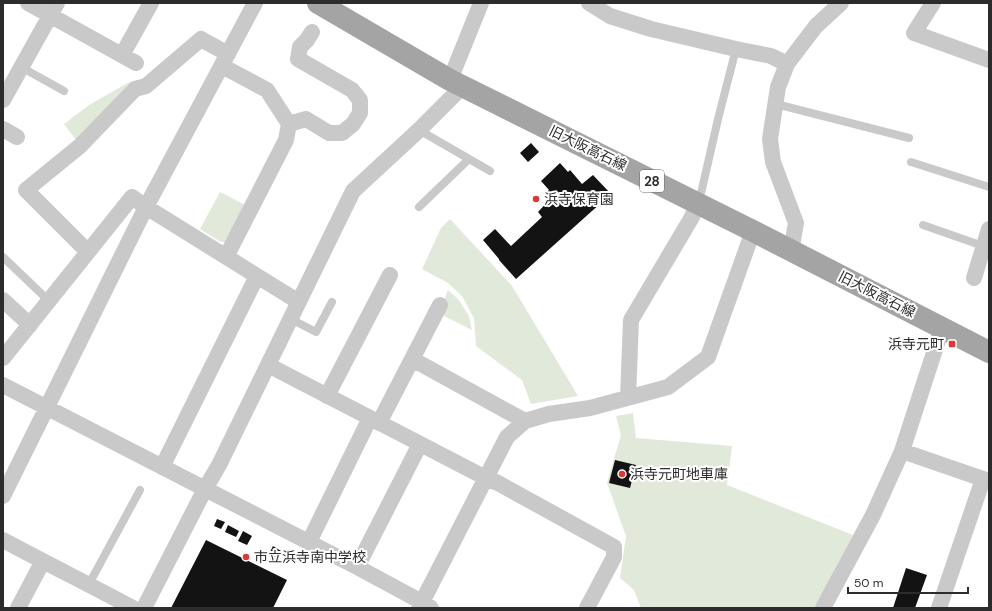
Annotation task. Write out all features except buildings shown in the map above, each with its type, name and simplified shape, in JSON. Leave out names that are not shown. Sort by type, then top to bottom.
[{"type":"main road","name":"旧大阪高石線","points":[[318,3],[457,83],[697,203],[989,352]]},
{"type":"street","points":[[28,3],[54,9],[136,63]]},
{"type":"street","points":[[122,55],[151,3]]},
{"type":"street","points":[[3,496],[146,207],[255,3]]},
{"type":"street","points":[[144,608],[205,489],[219,465],[353,191],[419,130],[457,83],[481,3]]},
{"type":"street","points":[[589,3],[610,16],[651,29],[771,56],[787,64]]},
{"type":"street","points":[[791,251],[796,223],[773,162],[770,139],[778,87],[787,64],[816,26],[841,3]]},
{"type":"street","points":[[933,3],[914,33],[989,60]]},
{"type":"street","points":[[3,100],[54,9]]},
{"type":"street","points":[[289,124],[306,119],[329,133],[342,133],[353,124],[360,113],[360,100],[352,90],[298,59],[300,47],[312,32]]},
{"type":"street","points":[[88,252],[26,190],[80,146],[135,89],[146,86],[202,39],[225,60],[267,90],[289,124],[286,140],[226,256]]},
{"type":"street","points":[[3,129],[17,137]]},
{"type":"street","points":[[3,358],[132,197],[299,302]]},
{"type":"street","points":[[628,398],[632,320],[692,217],[697,203]]},
{"type":"street","points":[[974,278],[989,229]]},
{"type":"street","points":[[3,385],[357,567],[424,606],[507,437],[525,421],[549,414],[590,408],[668,387],[708,357],[752,231]]},
{"type":"street","points":[[327,396],[390,275]]},
{"type":"street","points":[[162,467],[257,276]]},
{"type":"street","points":[[3,300],[30,325]]},
{"type":"street","points":[[309,542],[375,420],[412,359],[440,305]]},
{"type":"street","points":[[823,608],[873,515],[902,451],[942,328]]},
{"type":"street","points":[[412,359],[525,421]]},
{"type":"street","points":[[268,365],[498,483],[614,547],[614,557],[587,608]]},
{"type":"street","points":[[357,567],[420,444]]},
{"type":"street","points":[[902,451],[986,480],[939,608]]},
{"type":"street","points":[[3,540],[133,608]]},
{"type":"street","points":[[18,608],[43,561]]},
{"type":"lane","points":[[697,203],[702,189],[736,49]]},
{"type":"lane","points":[[22,67],[64,91]]},
{"type":"lane","points":[[776,104],[908,138]]},
{"type":"lane","points":[[419,130],[490,171]]},
{"type":"lane","points":[[419,208],[469,159]]},
{"type":"lane","points":[[912,162],[989,187]]},
{"type":"lane","points":[[923,225],[984,246]]},
{"type":"lane","points":[[3,257],[50,301]]},
{"type":"lane","points":[[290,319],[316,332],[332,302]]},
{"type":"lane","points":[[89,584],[140,490]]},
{"type":"green space","points":[[131,81],[76,140],[64,124],[89,105]]},
{"type":"green space","points":[[220,192],[247,206],[226,242],[221,242],[200,229]]},
{"type":"green space","points":[[450,219],[512,286],[578,396],[531,404],[522,380],[476,346],[474,318],[462,296],[448,283],[422,269],[441,228]]},
{"type":"green space","points":[[448,290],[458,299],[469,316],[472,330],[442,315],[443,302]]},
{"type":"green space","points":[[633,413],[636,438],[732,446],[727,485],[853,535],[815,608],[641,608],[634,590],[620,578],[626,536],[607,483],[621,435],[616,416]]},
{"type":"place","name":"浜寺保育園","points":[[536,199]]},
{"type":"place","name":"浜寺元町","points":[[952,344]]},
{"type":"place","name":"浜寺元町地車庫","points":[[622,474]]},
{"type":"place","name":"市立浜寺南中学校","points":[[246,557]]}]
